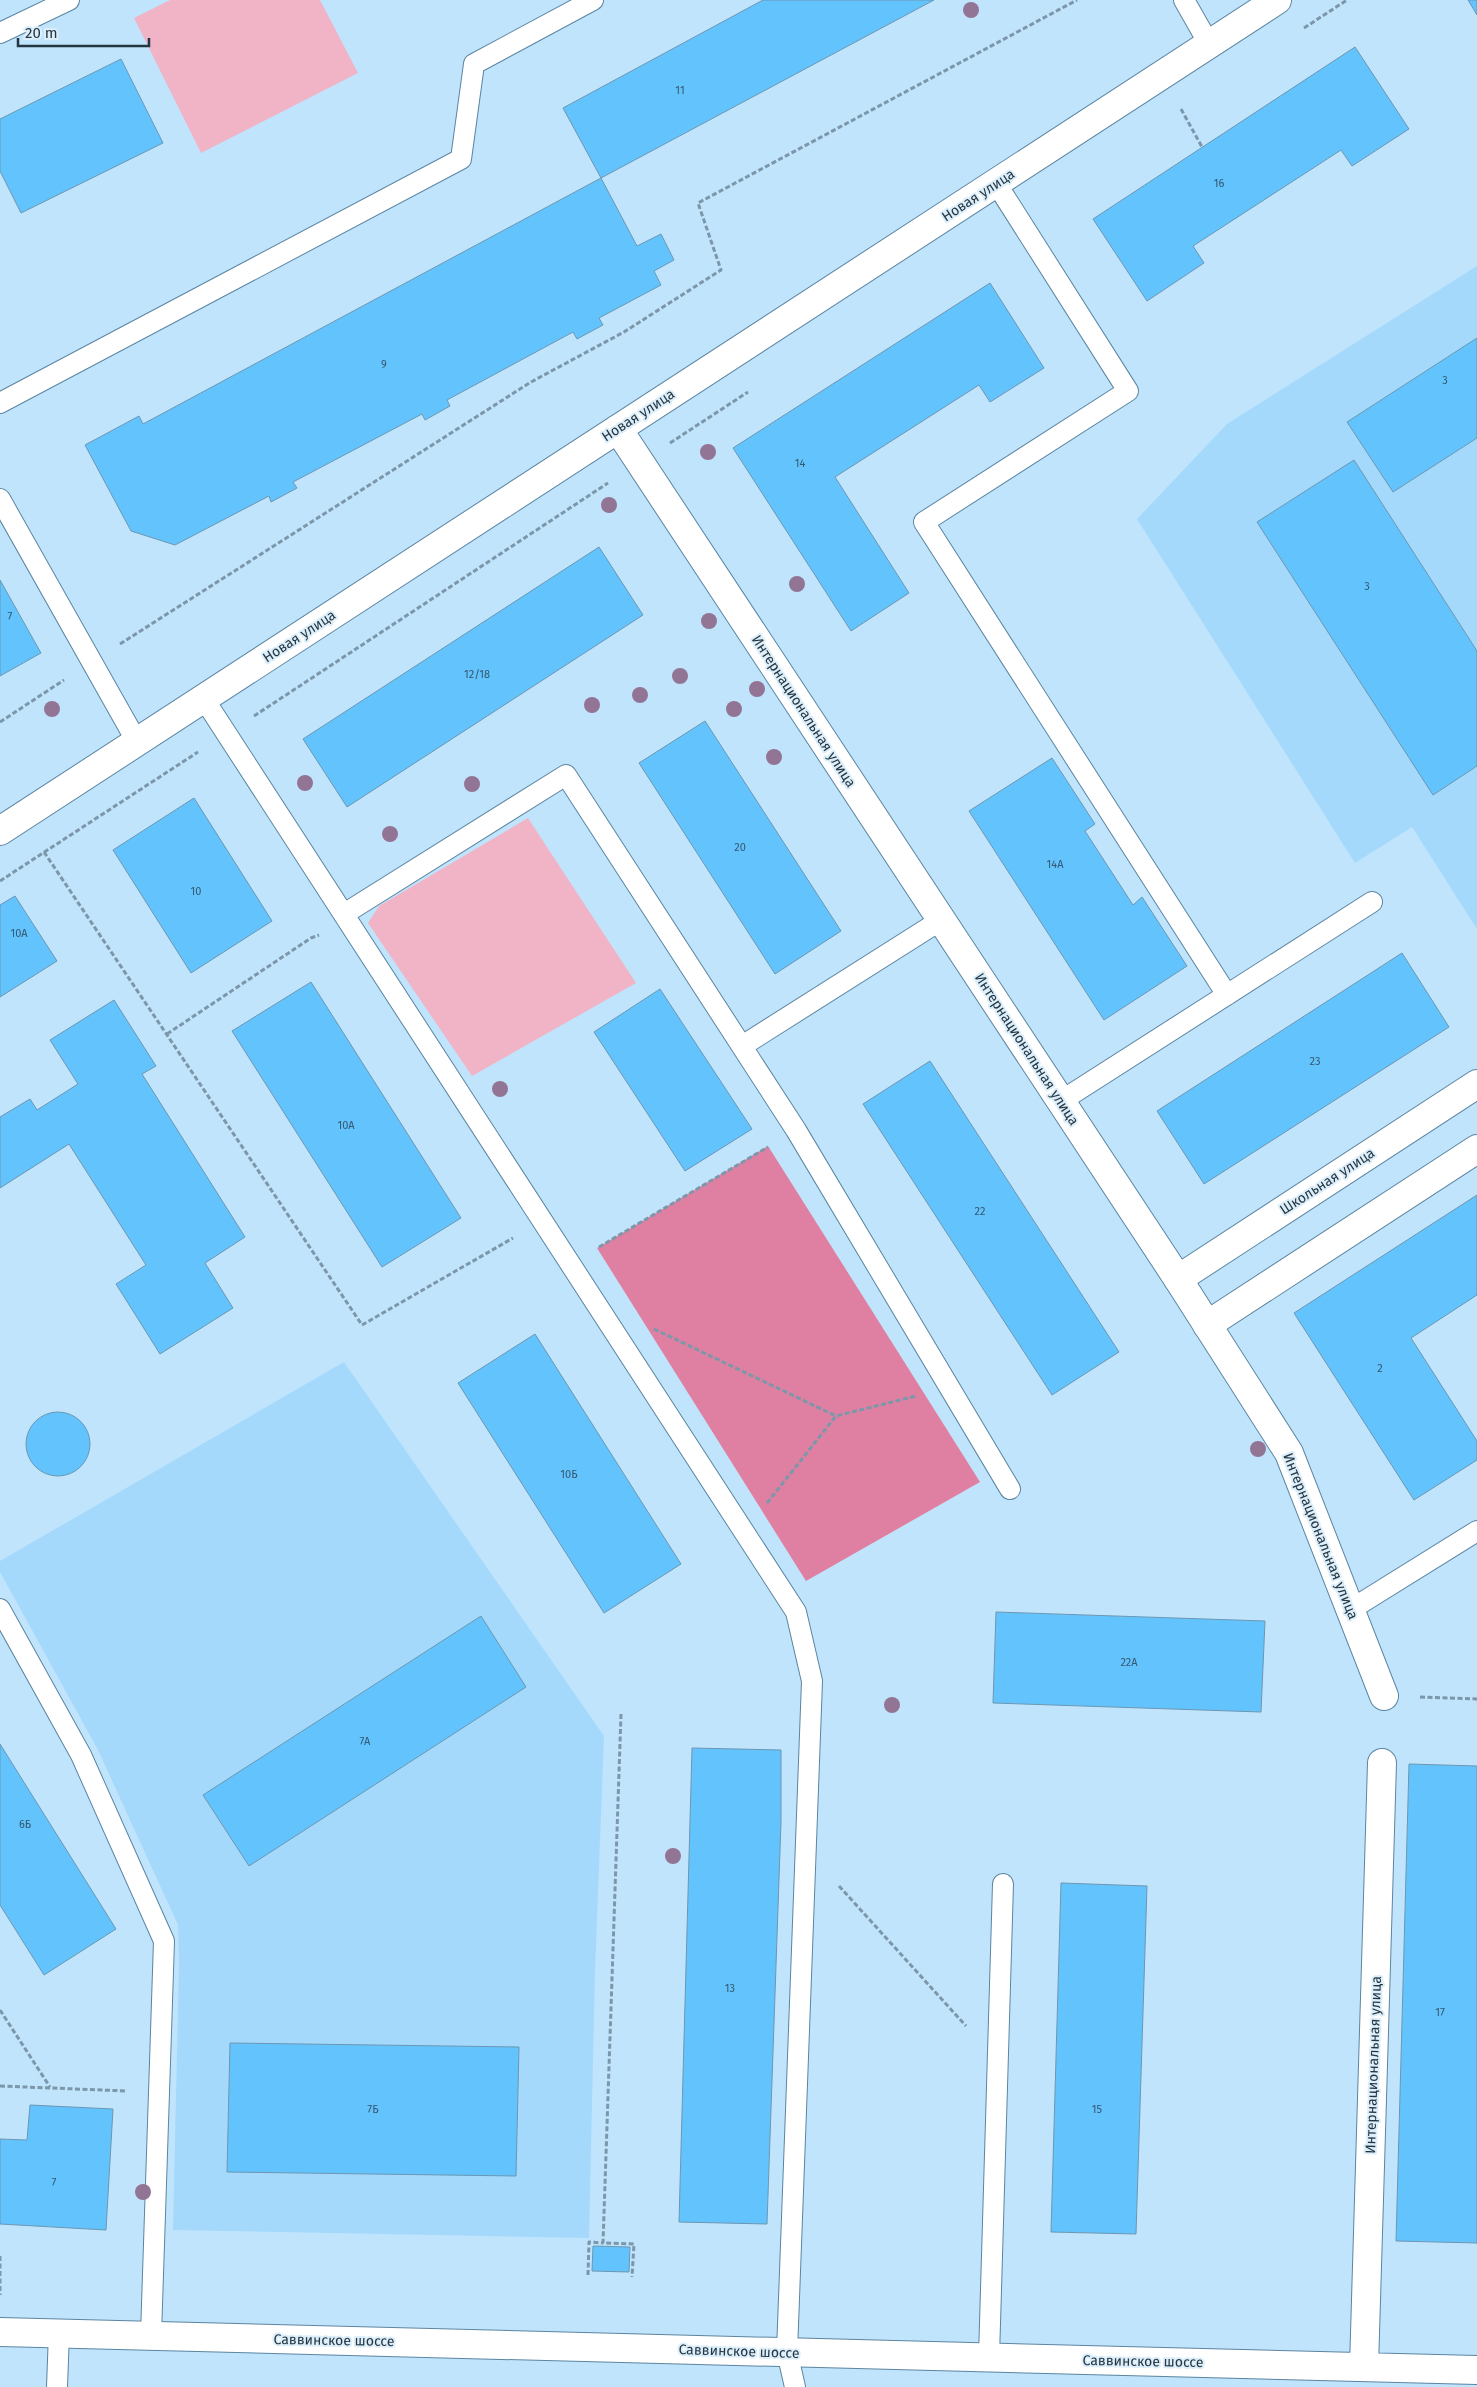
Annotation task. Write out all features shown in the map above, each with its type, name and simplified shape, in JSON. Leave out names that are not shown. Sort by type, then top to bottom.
[{"type":"street","name":"Новая улица","points":[[0,831],[1277,0]]},
{"type":"street","name":"Интернациональная улица","points":[[618,429],[1178,1279],[1289,1452],[1384,1696]]},
{"type":"street","name":"Школьная улица","points":[[1178,1279],[1477,1084]]},
{"type":"street","points":[[1207,1325],[1477,1149]]},
{"type":"street","name":"Интернациональная улица","points":[[1364,2367],[1382,1763]]},
{"type":"street","name":"Саввинское шоссе","points":[[0,2332],[1477,2370]]},
{"type":"lane","points":[[0,34],[69,0]]},
{"type":"lane","points":[[0,403],[461,159],[474,64],[593,0]]},
{"type":"lane","points":[[1184,0],[1209,44]]},
{"type":"lane","points":[[996,184],[1128,391],[924,522],[1227,995]]},
{"type":"lane","points":[[0,499],[137,742]]},
{"type":"lane","points":[[204,699],[796,1612],[812,1682],[787,2352],[795,2387]]},
{"type":"lane","points":[[348,920],[566,774],[796,1130],[948,1388],[1010,1489]]},
{"type":"lane","points":[[1061,1101],[1372,902]]},
{"type":"lane","points":[[742,1046],[941,920]]},
{"type":"lane","points":[[1350,1610],[1477,1531]]},
{"type":"lane","points":[[0,1609],[81,1755],[164,1941],[151,2336]]},
{"type":"lane","points":[[989,2357],[1003,1884]]},
{"type":"lane","points":[[57,2387],[59,2333]]},
{"type":"path","points":[[0,722],[531,382],[624,332],[721,270],[698,203],[1077,0]]},
{"type":"path","points":[[1299,32],[1347,0]]},
{"type":"path","points":[[1172,114],[1188,104]]},
{"type":"path","points":[[1181,109],[1202,147]]},
{"type":"path","points":[[0,881],[749,391]]},
{"type":"path","points":[[44,852],[362,1325],[542,1221]]},
{"type":"path","points":[[167,1034],[311,938],[348,920]]},
{"type":"path","points":[[570,1263],[796,1130]]},
{"type":"path","points":[[648,1326],[836,1416]]},
{"type":"path","points":[[744,1531],[836,1416],[948,1388]]},
{"type":"path","points":[[1384,1696],[1477,1699]]},
{"type":"path","points":[[603,2242],[620,1714]]},
{"type":"path","points":[[806,1850],[998,2062]]},
{"type":"path","points":[[0,2010],[50,2088]]},
{"type":"path","points":[[0,2086],[158,2093]]},
{"type":"path","points":[[588,2274],[589,2242],[634,2244],[632,2277]]},
{"type":"shaded area","points":[[170,0],[320,0],[358,73],[201,153],[134,18]]},
{"type":"shaded area","points":[[1477,266],[1477,929],[1412,827],[1355,863],[1137,519],[1227,424]]},
{"type":"shaded area","points":[[528,818],[636,983],[472,1076],[368,923],[379,906]]},
{"type":"shaded area","points":[[768,1146],[980,1482],[806,1581],[597,1248]]},
{"type":"shaded area","points":[[344,1362],[604,1736],[595,1971],[589,2238],[173,2230],[179,1963],[178,1925],[98,1750],[0,1572],[0,1561]]},
{"type":"building","points":[[763,0],[934,0],[601,178],[563,108]]},
{"type":"building","points":[[1468,0],[1477,0],[1477,15]]},
{"type":"building","points":[[1355,47],[1409,129],[1352,166],[1341,150],[1193,246],[1204,263],[1147,301],[1093,219]]},
{"type":"building","points":[[121,59],[163,143],[21,213],[0,171],[0,119]]},
{"type":"building","points":[[601,178],[637,246],[661,234],[674,260],[654,271],[661,285],[599,318],[603,325],[577,339],[573,332],[447,400],[450,406],[425,420],[422,414],[293,482],[297,488],[271,502],[269,496],[175,545],[131,531],[85,445],[139,416],[143,424]]},
{"type":"building","points":[[990,283],[1044,368],[990,402],[979,385],[835,477],[909,593],[851,631],[733,448]]},
{"type":"building","points":[[1477,338],[1477,438],[1393,492],[1347,422]]},
{"type":"building","points":[[1354,460],[1477,651],[1477,766],[1433,795],[1257,522]]},
{"type":"building","points":[[599,547],[643,615],[347,807],[303,739]]},
{"type":"building","points":[[0,580],[41,653],[0,676]]},
{"type":"building","points":[[705,721],[841,931],[775,974],[639,763]]},
{"type":"building","points":[[1052,758],[1095,824],[1085,831],[1133,905],[1142,897],[1187,966],[1104,1020],[969,811]]},
{"type":"building","points":[[194,798],[272,921],[191,973],[113,850]]},
{"type":"building","points":[[15,896],[57,961],[0,997],[0,905]]},
{"type":"building","points":[[1402,953],[1449,1027],[1204,1184],[1157,1111]]},
{"type":"building","points":[[311,982],[461,1218],[382,1267],[232,1031]]},
{"type":"building","points":[[660,989],[752,1129],[685,1171],[594,1032]]},
{"type":"building","points":[[114,1000],[156,1066],[142,1074],[245,1237],[205,1263],[233,1308],[160,1354],[116,1284],[146,1265],[69,1144],[0,1188],[0,1117],[30,1099],[37,1110],[78,1084],[50,1040]]},
{"type":"building","points":[[930,1061],[1119,1352],[1052,1395],[863,1104]]},
{"type":"building","points":[[1477,1195],[1477,1295],[1411,1338],[1477,1441],[1477,1460],[1414,1500],[1294,1313]]},
{"type":"building","points":[[535,1334],[681,1564],[604,1613],[458,1383]]},
{"type":"building","points":[[58,1412],[70,1414],[81,1421],[88,1432],[90,1444],[88,1456],[81,1467],[70,1474],[58,1476],[46,1474],[35,1467],[28,1456],[26,1444],[28,1432],[35,1421],[46,1414]]},
{"type":"building","points":[[996,1612],[1265,1621],[1261,1712],[993,1703]]},
{"type":"building","points":[[481,1616],[526,1687],[249,1866],[203,1795]]},
{"type":"building","points":[[0,1744],[116,1929],[44,1975],[0,1905]]},
{"type":"building","points":[[692,1748],[781,1750],[781,1822],[767,2224],[679,2222]]},
{"type":"building","points":[[1409,1764],[1477,1766],[1477,2243],[1396,2241]]},
{"type":"building","points":[[1061,1883],[1147,1886],[1136,2234],[1051,2232]]},
{"type":"building","points":[[230,2043],[519,2047],[516,2176],[227,2172]]},
{"type":"building","points":[[30,2105],[113,2109],[106,2230],[0,2224],[0,2139],[27,2140]]},
{"type":"building","points":[[593,2246],[630,2247],[629,2272],[592,2271]]}]
